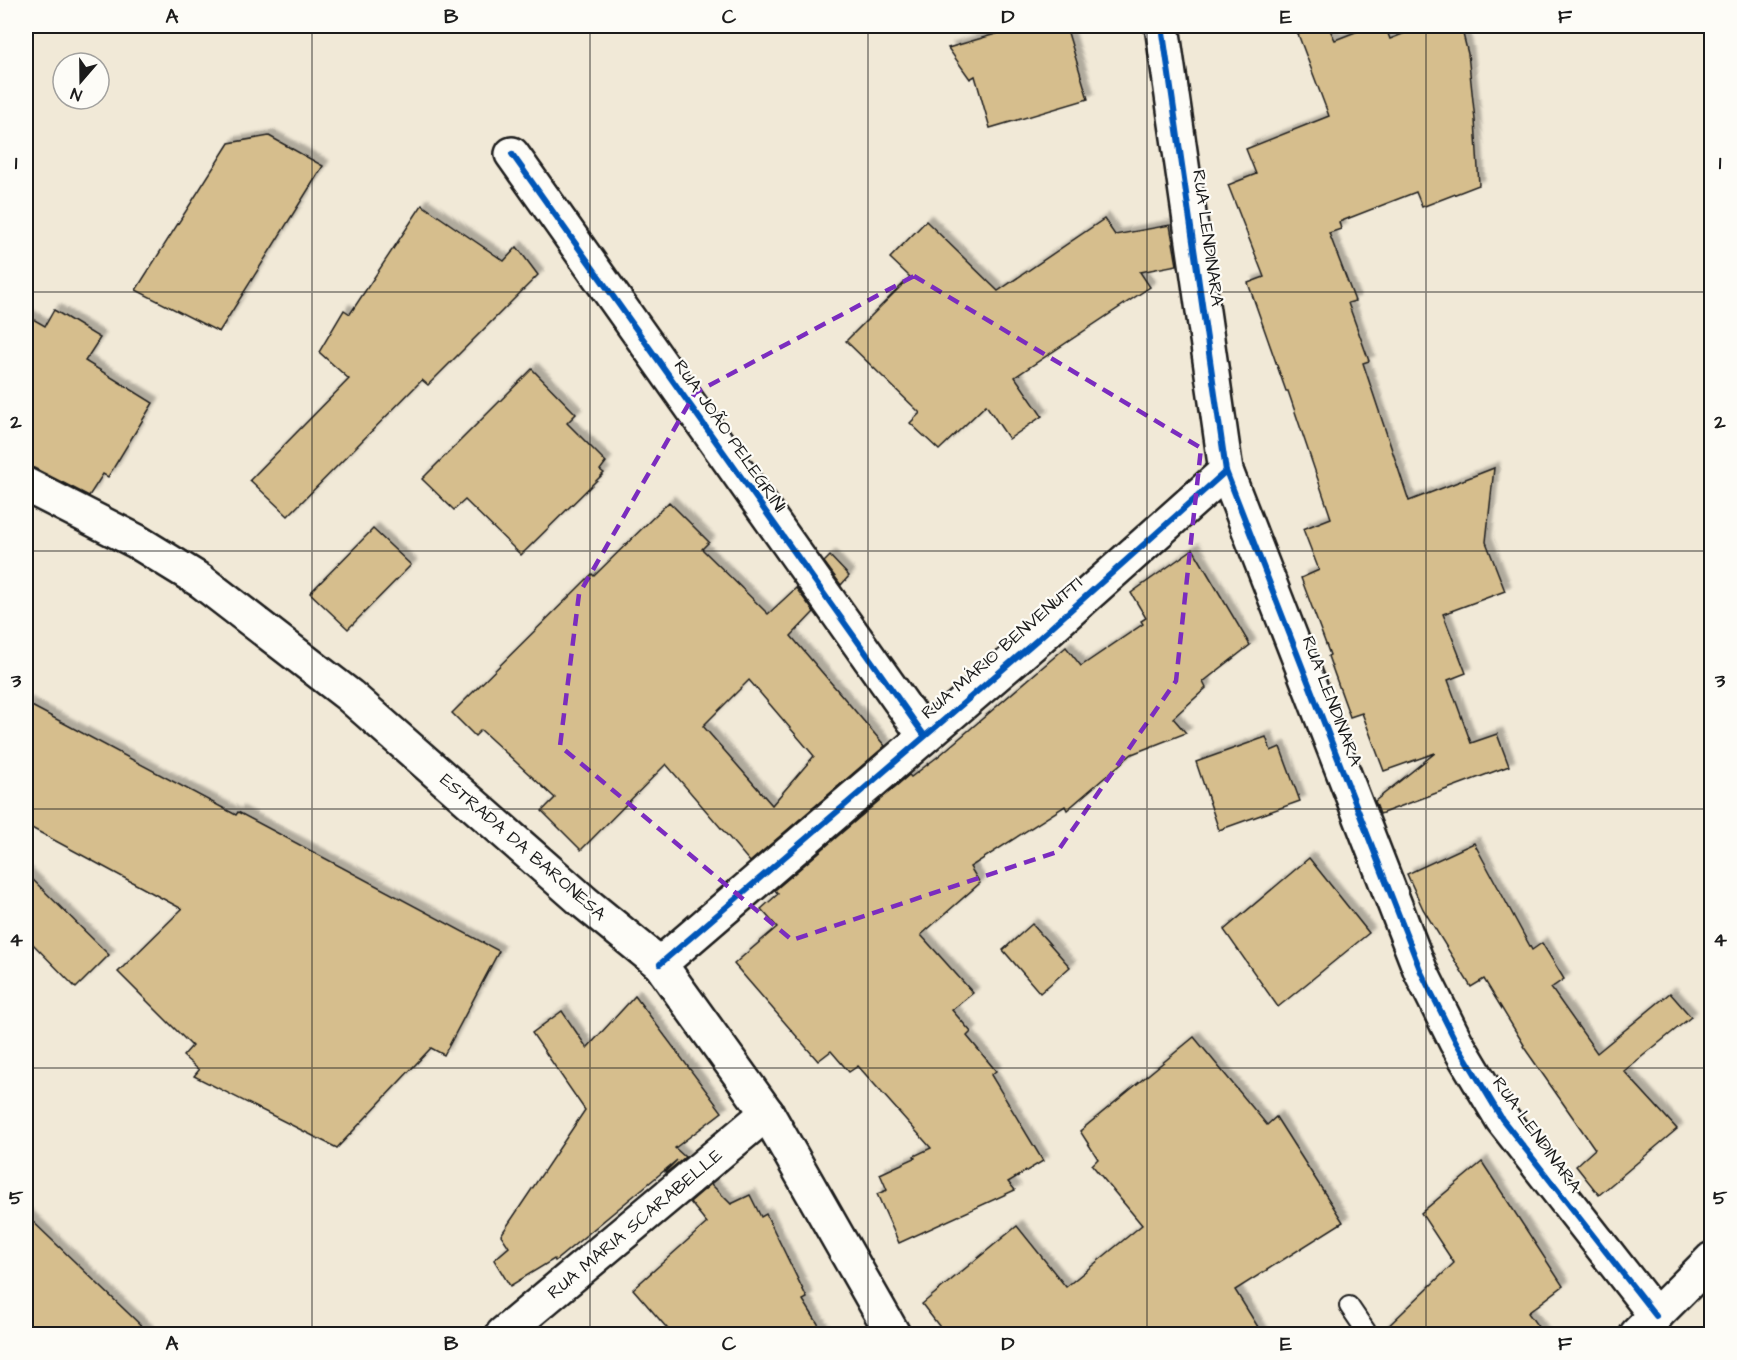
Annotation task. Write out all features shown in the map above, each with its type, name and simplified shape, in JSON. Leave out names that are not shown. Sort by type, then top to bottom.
[{"type":"street","name":"RUA LENDINARA","points":[[1162,26],[1226,471],[1421,972],[1456,1042],[1502,1119],[1646,1325]]},
{"type":"street","name":"RUA JOÃO PELEGRINI","points":[[512,154],[924,735]]},
{"type":"street","name":"RUA MÁRIO BENVENUTTI","points":[[660,964],[1037,640],[1226,471]]},
{"type":"street","name":"ESTRADA DA BARONESA","points":[[26,485],[136,541],[201,581],[350,696],[584,902],[660,964],[767,1113],[892,1335]]},
{"type":"street","name":"RUA MARIA SCARABELLE","points":[[503,1335],[767,1113]]},
{"type":"street","points":[[1646,1325],[1712,1259]]},
{"type":"lane","points":[[1349,1306],[1368,1335]]},
{"type":"highlighted area","points":[[914,276],[1201,448],[1176,681],[1057,852],[792,940],[560,746],[579,594],[695,393]]},
{"type":"building","points":[[1023,26],[1066,26],[1088,99],[990,128],[975,76],[970,79],[948,48]]},
{"type":"building","points":[[1295,26],[1328,26],[1335,40],[1371,26],[1385,26],[1390,39],[1423,26],[1461,26],[1468,54],[1479,185],[1422,207],[1416,192],[1339,222],[1341,229],[1329,233],[1355,301],[1348,303],[1369,361],[1363,363],[1409,501],[1494,468],[1486,542],[1505,591],[1443,614],[1466,673],[1448,680],[1471,743],[1497,734],[1509,766],[1380,814],[1375,801],[1435,753],[1384,771],[1362,713],[1350,717],[1301,578],[1319,570],[1303,529],[1331,518],[1248,283],[1264,277],[1228,185],[1256,174],[1246,149],[1329,116]]},
{"type":"building","points":[[269,136],[323,166],[219,332],[136,290],[229,143]]},
{"type":"building","points":[[422,205],[504,261],[517,247],[538,275],[428,385],[422,380],[288,516],[250,480],[349,379],[319,352],[344,310],[350,314]]},
{"type":"building","points":[[1104,219],[1115,235],[1170,225],[1177,265],[1140,272],[1150,287],[1015,377],[1042,416],[1009,439],[986,405],[939,450],[910,423],[920,413],[846,341],[910,277],[890,258],[926,221],[998,291]]},
{"type":"building","points":[[54,310],[100,338],[85,361],[153,403],[108,477],[103,474],[89,496],[26,466],[26,315],[45,326]]},
{"type":"building","points":[[532,369],[576,414],[567,423],[606,462],[600,470],[604,473],[521,555],[465,500],[454,510],[422,479]]},
{"type":"building","points":[[669,502],[709,542],[702,549],[768,614],[796,588],[814,612],[791,636],[885,746],[750,862],[666,764],[581,850],[542,811],[555,798],[481,730],[475,736],[452,713],[592,574],[594,576]],"holes":[[[749,680],[814,756],[772,805],[703,726]]]},
{"type":"building","points":[[373,529],[411,565],[348,629],[310,593]]},
{"type":"building","points":[[1193,549],[1250,645],[1203,682],[1206,688],[1173,718],[1186,733],[1132,754],[1067,810],[1065,806],[970,867],[980,883],[921,935],[973,993],[952,1010],[971,1032],[967,1036],[996,1071],[991,1075],[1043,1161],[1008,1182],[1015,1190],[899,1243],[877,1194],[887,1190],[880,1174],[931,1148],[858,1066],[849,1072],[831,1051],[818,1061],[734,964],[777,927],[761,909],[778,894],[775,890],[909,775],[911,777],[940,755],[1066,647],[1081,666],[1143,624],[1141,621],[1146,618],[1131,593]]},
{"type":"building","points":[[830,556],[849,576],[841,585],[824,562]]},
{"type":"building","points":[[26,703],[236,815],[238,812],[499,951],[444,1055],[431,1048],[337,1148],[194,1076],[199,1070],[183,1056],[192,1046],[118,972],[182,909],[26,825]]},
{"type":"building","points":[[1266,737],[1271,751],[1280,747],[1300,801],[1219,830],[1196,762]]},
{"type":"building","points":[[1474,843],[1532,950],[1542,943],[1564,979],[1551,988],[1597,1053],[1670,993],[1691,1017],[1624,1071],[1677,1129],[1599,1195],[1576,1166],[1595,1149],[1523,1046],[1484,979],[1471,987],[1423,909],[1407,874]]},
{"type":"building","points":[[1309,858],[1369,933],[1278,1007],[1224,930]]},
{"type":"building","points":[[26,873],[109,955],[76,988],[26,937]]},
{"type":"building","points":[[1032,924],[1070,967],[1040,993],[1003,950]]},
{"type":"building","points":[[635,996],[722,1112],[675,1148],[685,1157],[666,1173],[677,1160],[555,1261],[554,1259],[510,1286],[494,1260],[509,1247],[501,1235],[585,1110],[532,1033],[562,1011],[587,1048]]},
{"type":"building","points":[[1194,1037],[1267,1125],[1276,1117],[1343,1222],[1235,1290],[1263,1335],[946,1335],[922,1304],[1017,1226],[1066,1287],[1142,1225],[1092,1165],[1098,1159],[1080,1131]]},
{"type":"building","points":[[1482,1162],[1563,1286],[1528,1313],[1544,1335],[1379,1335],[1454,1263],[1421,1213]]},
{"type":"building","points":[[711,1184],[731,1204],[750,1195],[761,1217],[766,1214],[807,1298],[803,1300],[825,1335],[673,1335],[633,1289],[707,1223],[690,1202]]},
{"type":"building","points":[[26,1215],[151,1335],[26,1335]]},
{"type":"cycle path","points":[[1162,26],[1226,471],[1421,972],[1456,1042],[1502,1119],[1656,1316]]},
{"type":"cycle path","points":[[512,154],[924,735]]},
{"type":"cycle path","points":[[660,964],[1037,640],[1226,471]]}]
